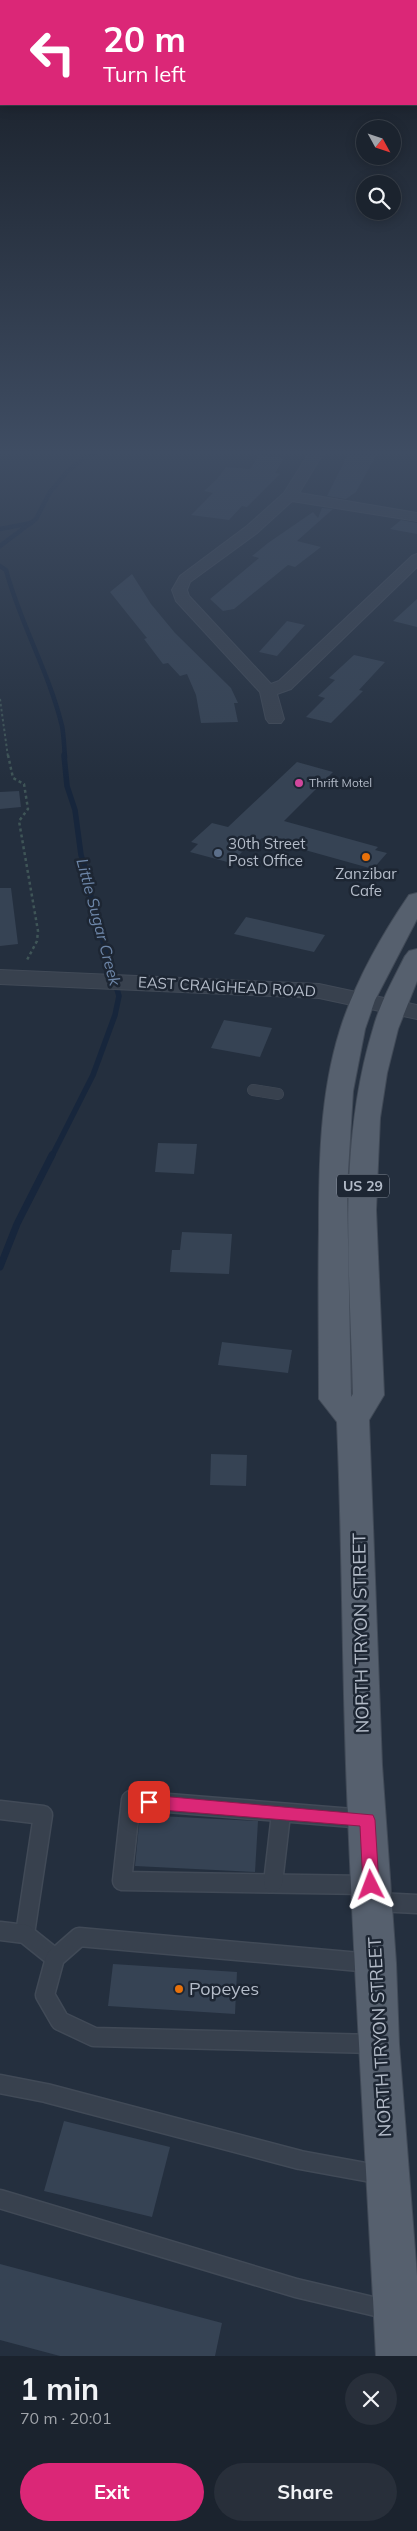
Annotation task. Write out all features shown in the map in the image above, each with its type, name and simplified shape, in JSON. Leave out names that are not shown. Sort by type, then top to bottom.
[{"type":"main road","name":"US 29","points":[[417,900],[388,948],[363,1001],[343,1074],[334,1166],[334,1398],[353,1419],[370,1395],[363,1205],[364,1144],[374,1074],[405,1009],[417,956]]},
{"type":"main road","name":"NORTH TRYON STREET","points":[[353,1419],[367,1820],[376,1964],[378,2044],[389,2177],[399,2356]]},
{"type":"street","points":[[210,560],[186,579],[179,591],[182,598],[268,691],[275,719]]},
{"type":"street","points":[[268,691],[285,685],[416,560]]},
{"type":"street","name":"EAST CRAIGHEAD ROAD","points":[[0,977],[318,991],[405,1009]]},
{"type":"lane","points":[[253,1090],[278,1094]]},
{"type":"lane","points":[[367,1820],[130,1800],[122,1881],[273,1883],[371,1893],[417,1904]]},
{"type":"lane","points":[[0,1810],[42,1815],[25,1934]]},
{"type":"lane","points":[[273,1883],[281,1814]]},
{"type":"lane","points":[[0,1931],[25,1934],[55,1958]]},
{"type":"lane","points":[[376,1964],[79,1937],[55,1958],[45,1995],[60,2022],[94,2037],[378,2044]]},
{"type":"lane","points":[[0,2084],[56,2096],[300,2160],[389,2177]]},
{"type":"lane","points":[[0,2199],[296,2288],[398,2312]]},
{"type":"path","points":[[0,700],[11,774],[25,786],[28,809],[19,820],[38,931],[37,941],[26,960]]},
{"type":"building","points":[[257,560],[304,560],[295,567],[288,565],[234,609],[223,611],[210,599]]},
{"type":"building","points":[[132,574],[151,604],[175,633],[231,688],[238,703],[234,703],[238,722],[201,723],[196,695],[187,674],[180,676],[168,663],[163,664],[144,639],[147,638],[110,592]]},
{"type":"building","points":[[417,599],[417,627],[393,621]]},
{"type":"building","points":[[287,621],[305,625],[277,656],[259,652]]},
{"type":"building","points":[[354,655],[385,662],[359,690],[363,691],[331,723],[306,717],[325,698],[318,696],[335,680],[329,678]]},
{"type":"building","points":[[297,762],[333,772],[284,821],[378,847],[375,850],[387,853],[373,869],[262,838],[254,845],[250,844],[231,863],[190,852],[198,844],[191,842],[212,823],[228,827]]},
{"type":"building","points":[[19,791],[21,807],[0,809],[0,792]]},
{"type":"building","points":[[0,888],[11,888],[18,944],[0,946]]},
{"type":"building","points":[[246,917],[325,935],[314,952],[234,934]]},
{"type":"building","points":[[224,1020],[272,1028],[260,1057],[211,1048]]},
{"type":"building","points":[[158,1143],[197,1144],[194,1174],[155,1172]]},
{"type":"building","points":[[182,1232],[232,1234],[229,1274],[170,1272],[172,1250],[180,1250]]},
{"type":"building","points":[[222,1342],[292,1350],[288,1373],[218,1365]]},
{"type":"building","points":[[211,1454],[247,1455],[246,1486],[210,1485]]},
{"type":"building","points":[[140,1815],[258,1821],[255,1872],[135,1866]]},
{"type":"building","points":[[113,1964],[237,1972],[235,2014],[108,2006]]},
{"type":"building","points":[[64,2121],[170,2147],[152,2217],[44,2191]]},
{"type":"building","points":[[0,2264],[222,2323],[215,2356],[60,2356],[0,2340]]},
{"type":"waterway","name":"Little Sugar Creek","points":[[0,566],[6,570],[19,609],[50,686],[63,730],[65,757]]},
{"type":"waterway","name":"Little Sugar Creek","points":[[52,1156],[93,1075],[115,1015],[119,996],[92,904],[88,876],[81,855],[75,810],[67,786],[64,755]]},
{"type":"waterway","name":"Little Sugar Creek","points":[[0,1267],[17,1224],[52,1155]]},
{"type":"place","name":"Thrift Motel","points":[[299,783]]},
{"type":"place","name":"30th Street Post Office","points":[[218,853]]},
{"type":"place","name":"Zanzibar Cafe","points":[[366,857]]},
{"type":"place","name":"Popeyes","points":[[179,1989]]},
{"type":"route","points":[[149,1802],[367,1820],[371,1885]]}]
